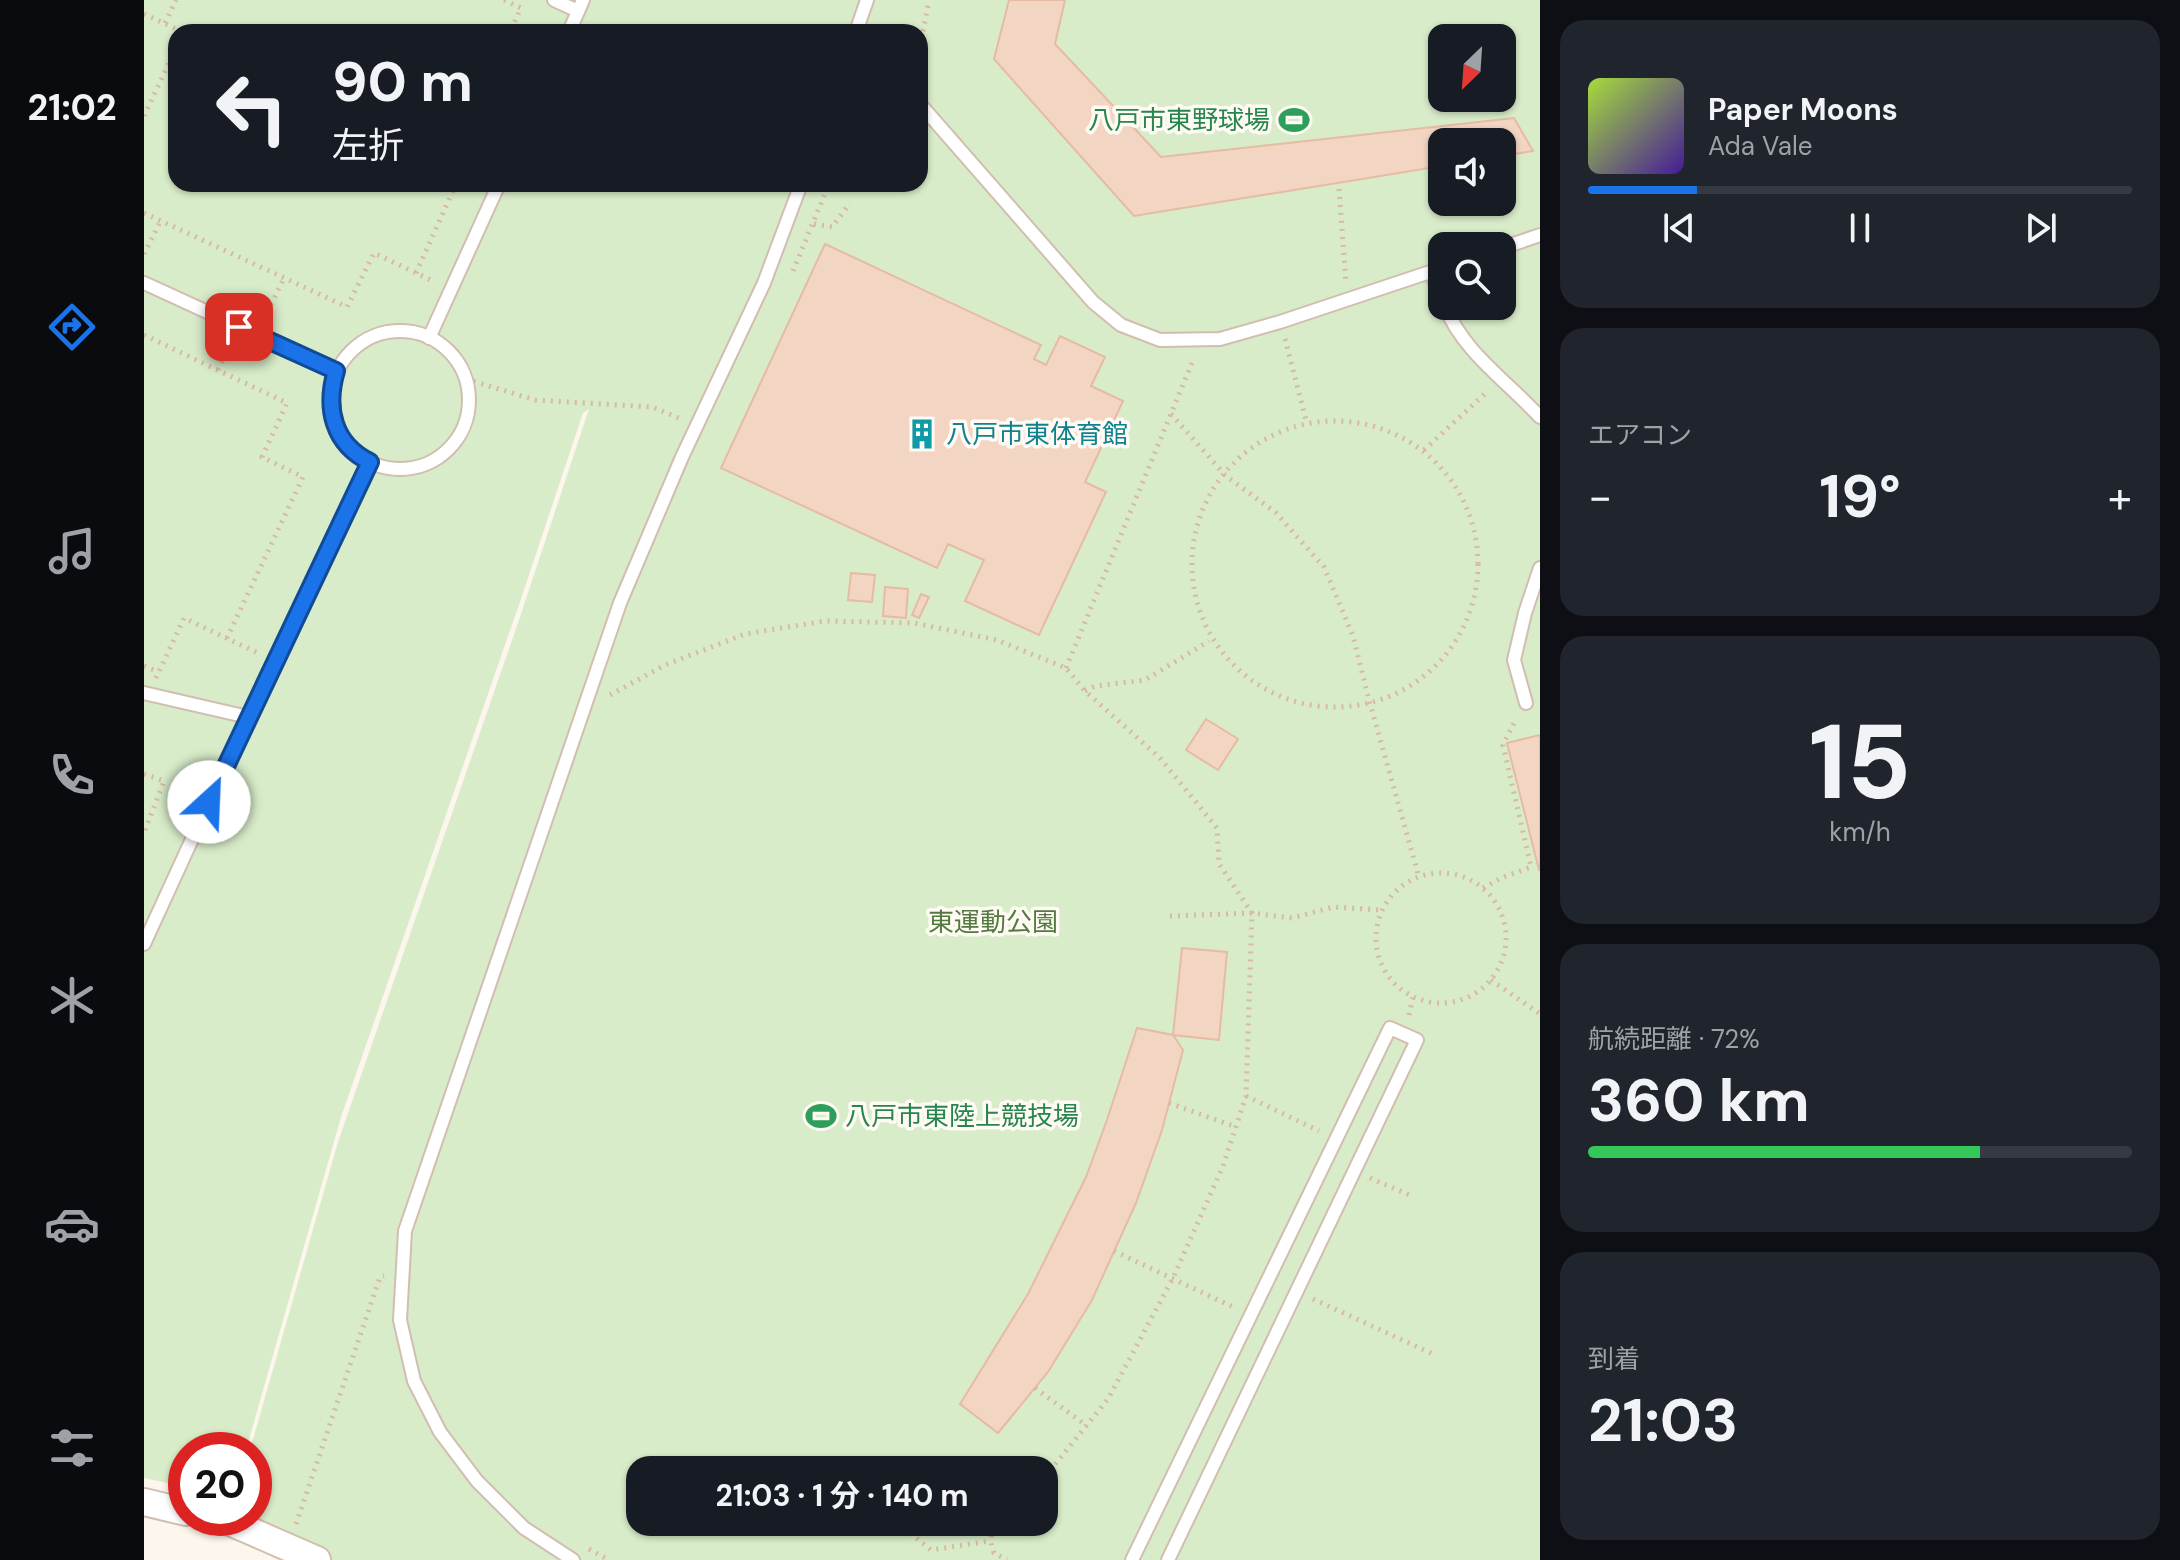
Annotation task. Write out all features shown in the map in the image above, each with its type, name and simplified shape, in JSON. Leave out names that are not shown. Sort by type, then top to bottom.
[{"type":"street","points":[[144,1502],[168,1508]]},
{"type":"street","points":[[262,1536],[317,1560]]},
{"type":"lane","points":[[554,0],[581,6]]},
{"type":"lane","points":[[859,24],[867,0]]},
{"type":"lane","points":[[928,113],[1093,302],[1121,325],[1160,340],[1220,339],[1428,273]]},
{"type":"lane","points":[[429,338],[495,192]]},
{"type":"lane","points":[[573,1560],[524,1528],[477,1481],[440,1432],[414,1381],[400,1320],[405,1231],[620,603],[682,457],[764,283],[798,192]]},
{"type":"lane","points":[[1516,243],[1540,235]]},
{"type":"lane","points":[[144,283],[336,371]]},
{"type":"lane","points":[[1451,320],[1485,365],[1540,417]]},
{"type":"lane","points":[[404,331],[429,338],[448,351],[466,379],[469,396],[463,428],[454,443],[428,463],[396,469],[370,462],[351,449],[340,436],[333,420],[331,387],[336,371],[356,345],[371,337],[404,331]]},
{"type":"lane","points":[[144,944],[370,462]]},
{"type":"lane","points":[[1526,703],[1514,660],[1540,568]]},
{"type":"lane","points":[[146,693],[248,717]]},
{"type":"lane","points":[[1132,1560],[1390,1028],[1417,1040],[1168,1560]]},
{"type":"path","points":[[165,23],[176,0]]},
{"type":"path","points":[[504,0],[521,8],[514,24]]},
{"type":"path","points":[[924,24],[929,0]]},
{"type":"path","points":[[144,14],[168,24]]},
{"type":"path","points":[[144,116],[168,65]]},
{"type":"path","points":[[1339,189],[1348,300]]},
{"type":"path","points":[[416,273],[452,192]]},
{"type":"path","points":[[791,275],[826,192]]},
{"type":"path","points":[[814,224],[832,227],[850,203]]},
{"type":"path","points":[[144,213],[347,307],[374,253],[451,290]]},
{"type":"path","points":[[144,254],[161,220]]},
{"type":"path","points":[[256,335],[284,278]]},
{"type":"path","points":[[1280,322],[1307,424]]},
{"type":"path","points":[[218,370],[239,327]]},
{"type":"path","points":[[144,335],[287,403],[262,457],[303,477],[227,638]]},
{"type":"path","points":[[1066,668],[1201,340]]},
{"type":"path","points":[[466,379],[535,400],[652,407],[675,416]]},
{"type":"path","points":[[1424,450],[1501,379]]},
{"type":"path","points":[[1171,414],[1225,475],[1276,513],[1324,567],[1353,636],[1419,877]]},
{"type":"path","points":[[1332,420],[1356,421],[1403,436],[1424,450],[1442,466],[1457,486],[1469,508],[1478,544],[1479,581],[1473,605],[1464,627],[1450,648],[1434,666],[1414,681],[1392,693],[1369,700],[1319,704],[1294,700],[1269,691],[1242,678],[1224,661],[1197,620],[1191,593],[1192,567],[1203,519],[1212,496],[1225,475],[1261,442],[1307,424],[1332,420]]},
{"type":"path","points":[[146,693],[184,618],[275,661]]},
{"type":"path","points":[[611,683],[605,697],[665,665],[745,634],[825,621],[914,623],[997,640],[1066,668],[1085,691],[1160,758],[1217,828],[1219,864],[1252,913],[1246,1096],[1223,1166],[1173,1278],[1108,1399],[1058,1461]]},
{"type":"path","points":[[1085,691],[1095,686],[1145,680],[1209,641]]},
{"type":"path","points":[[144,666],[159,672]]},
{"type":"path","points":[[1483,888],[1531,867],[1503,745],[1526,703]]},
{"type":"path","points":[[144,774],[164,781],[144,833]]},
{"type":"path","points":[[1436,873],[1469,879],[1495,901],[1502,916],[1506,932],[1500,966],[1491,980],[1463,999],[1446,1003],[1413,997],[1388,975],[1380,960],[1376,943],[1382,910],[1404,884],[1419,877],[1436,873]]},
{"type":"path","points":[[1170,916],[1252,913],[1292,918],[1333,907],[1382,910]]},
{"type":"path","points":[[1491,980],[1540,1014]]},
{"type":"path","points":[[1246,1096],[1335,1138]]},
{"type":"path","points":[[1169,1103],[1236,1127]]},
{"type":"path","points":[[1395,1189],[1412,1196]]},
{"type":"path","points":[[1114,1251],[1227,1304]]},
{"type":"path","points":[[294,1529],[380,1277],[403,1271]]},
{"type":"path","points":[[1297,1292],[1433,1354]]},
{"type":"path","points":[[1035,1388],[1087,1426]]},
{"type":"path","points":[[914,1536],[931,1550],[990,1541]]},
{"type":"path","points":[[992,1536],[994,1553],[1007,1560]]},
{"type":"path","points":[[582,1546],[609,1560]]},
{"type":"green space","name":"東運動公園","points":[[144,0],[1540,0],[1540,1560],[317,1560],[268,1536],[272,1536],[272,1432],[255,1432],[338,1142],[589,409],[583,413],[341,1117],[251,1432],[168,1432],[168,1483],[144,1478]]},
{"type":"building","points":[[1009,0],[1065,0],[1055,44],[1161,157],[1514,118],[1533,151],[1516,154],[1516,128],[1428,128],[1428,168],[1134,216],[994,59]]},
{"type":"building","name":"八戸市東体育館","points":[[825,244],[1041,345],[1034,359],[1046,365],[1060,336],[1105,357],[1091,386],[1123,401],[1085,482],[1106,492],[1039,635],[965,601],[984,560],[948,544],[937,568],[721,468]]},
{"type":"building","points":[[851,573],[875,575],[872,602],[848,600]]},
{"type":"building","points":[[885,587],[908,589],[906,618],[883,616]]},
{"type":"building","points":[[921,594],[929,597],[919,618],[912,615]]},
{"type":"building","points":[[1206,719],[1238,739],[1218,770],[1186,750]]},
{"type":"building","points":[[1540,735],[1540,870],[1539,870],[1507,743]]},
{"type":"building","points":[[1182,948],[1227,952],[1219,1040],[1173,1035]]},
{"type":"building","points":[[1137,1028],[1173,1035],[1183,1050],[1162,1130],[1136,1203],[1092,1300],[1048,1372],[998,1433],[960,1404],[1028,1294],[1086,1177]]},
{"type":"place","name":"八戸市東野球場","points":[[1294,120]]},
{"type":"place","name":"八戸市東体育館","points":[[922,434]]},
{"type":"place","name":"八戸市東陸上競技場","points":[[821,1116]]},
{"type":"route","points":[[209,802],[370,462],[351,449],[340,436],[333,420],[331,387],[336,371],[239,327]]}]
